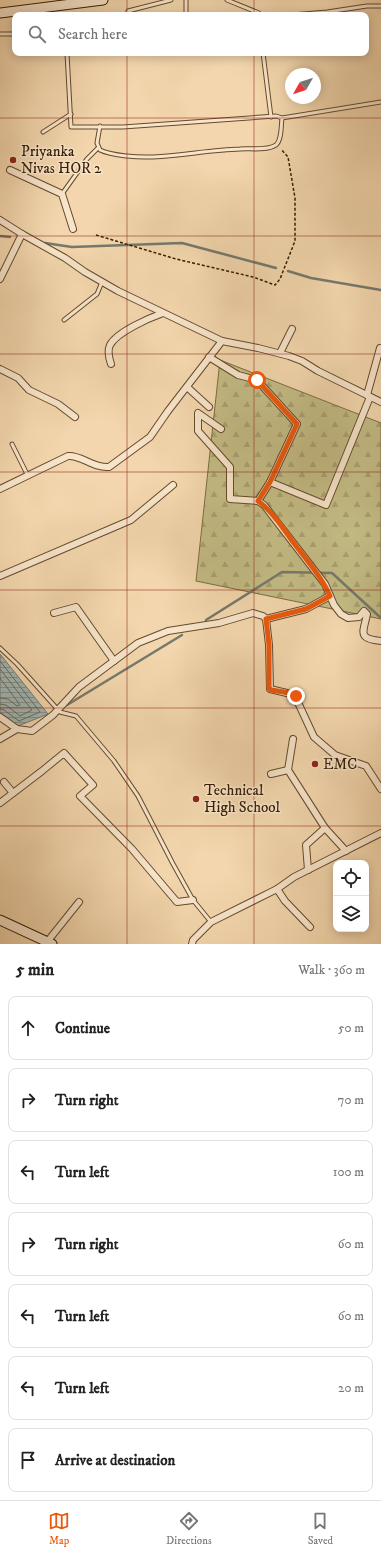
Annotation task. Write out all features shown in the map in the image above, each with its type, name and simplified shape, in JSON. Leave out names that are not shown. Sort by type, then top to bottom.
[{"type":"main road","points":[[0,13],[103,0]]},
{"type":"main road","points":[[0,920],[50,943]]},
{"type":"street","points":[[10,170],[62,194],[74,229]]},
{"type":"street","points":[[0,220],[65,258],[102,282],[163,313],[222,341],[280,354],[302,361],[318,371],[381,402]]},
{"type":"street","points":[[0,279],[2,271],[22,234]]},
{"type":"street","points":[[111,364],[109,350],[110,344],[138,325],[163,313]]},
{"type":"street","points":[[280,354],[292,329]]},
{"type":"street","points":[[0,489],[68,456],[74,456],[95,466],[109,467],[150,437],[222,341]]},
{"type":"street","points":[[270,482],[326,505],[368,396],[380,348]]},
{"type":"street","points":[[210,357],[238,375],[257,380],[297,424],[270,482],[258,501]]},
{"type":"street","points":[[0,369],[18,378],[29,390],[58,404],[74,417]]},
{"type":"street","points":[[187,387],[209,407]]},
{"type":"street","points":[[221,429],[198,413],[198,431],[230,467],[230,499],[258,501],[264,505],[325,584],[334,605],[341,614],[348,618],[359,617],[364,611],[367,614],[362,629],[365,636],[371,640],[381,641]]},
{"type":"street","points":[[0,576],[131,520],[173,485]]},
{"type":"street","points":[[266,619],[306,609],[330,596]]},
{"type":"street","points":[[54,613],[76,607],[114,661]]},
{"type":"street","points":[[0,717],[17,729],[32,731],[53,715],[79,687],[138,643],[168,631],[219,622],[253,613],[263,616],[266,619],[269,645],[270,689],[296,696],[314,737],[335,755],[366,766],[381,789]]},
{"type":"street","points":[[0,740],[17,729]]},
{"type":"street","points":[[293,740],[288,770],[325,828],[346,851]]},
{"type":"street","points":[[0,803],[64,752],[93,785],[80,796],[132,849],[177,902],[193,900]]},
{"type":"street","points":[[271,774],[288,770]]},
{"type":"street","points":[[4,782],[13,793]]},
{"type":"street","points":[[308,870],[306,845],[325,828]]},
{"type":"street","points":[[192,944],[193,940],[211,922],[381,833]]},
{"type":"street","points":[[277,888],[285,901],[310,927]]},
{"type":"street","points":[[50,943],[79,902]]},
{"type":"lane","points":[[128,12],[171,0]]},
{"type":"lane","points":[[186,0],[186,12]]},
{"type":"lane","points":[[227,0],[256,12]]},
{"type":"lane","points":[[327,12],[367,6],[381,6]]},
{"type":"lane","points":[[0,34],[12,34]]},
{"type":"lane","points":[[67,56],[71,127],[123,127],[271,117],[282,118],[381,102]]},
{"type":"lane","points":[[263,56],[271,117]]},
{"type":"lane","points":[[43,132],[71,114]]},
{"type":"lane","points":[[98,148],[111,154],[149,156],[264,148],[277,144],[279,141],[282,118]]},
{"type":"lane","points":[[98,148],[97,143],[100,126]]},
{"type":"lane","points":[[62,194],[87,159],[98,148]]},
{"type":"lane","points":[[64,320],[97,294],[102,282]]},
{"type":"lane","points":[[12,444],[28,476]]},
{"type":"lane","points":[[0,648],[18,664],[60,712],[76,716],[114,761],[134,790],[193,900],[211,922]]},
{"type":"path","points":[[96,235],[176,259],[253,277],[275,285],[280,279],[295,241],[295,198],[288,158],[277,144]]},
{"type":"green space","points":[[220,360],[381,423],[381,619],[196,581]]},
{"type":"water","points":[[0,654],[48,714],[18,726],[0,712]]},
{"type":"waterway","points":[[0,236],[10,237]]},
{"type":"waterway","points":[[45,243],[72,247],[182,243],[276,268]]},
{"type":"waterway","points":[[288,271],[311,278],[381,290]]},
{"type":"waterway","points":[[206,620],[282,572],[332,573],[381,618]]},
{"type":"waterway","points":[[67,705],[182,635]]},
{"type":"place","name":"Priyanka Nivas HOR 2","points":[[13,160]]},
{"type":"place","name":"EMC","points":[[315,764]]},
{"type":"place","name":"Technical High School","points":[[196,799]]},
{"type":"route","points":[[257,380],[297,424],[270,482],[258,501],[264,505],[325,584],[330,596],[306,609],[266,619],[269,645],[269,688],[271,690],[290,693],[296,696]]}]
